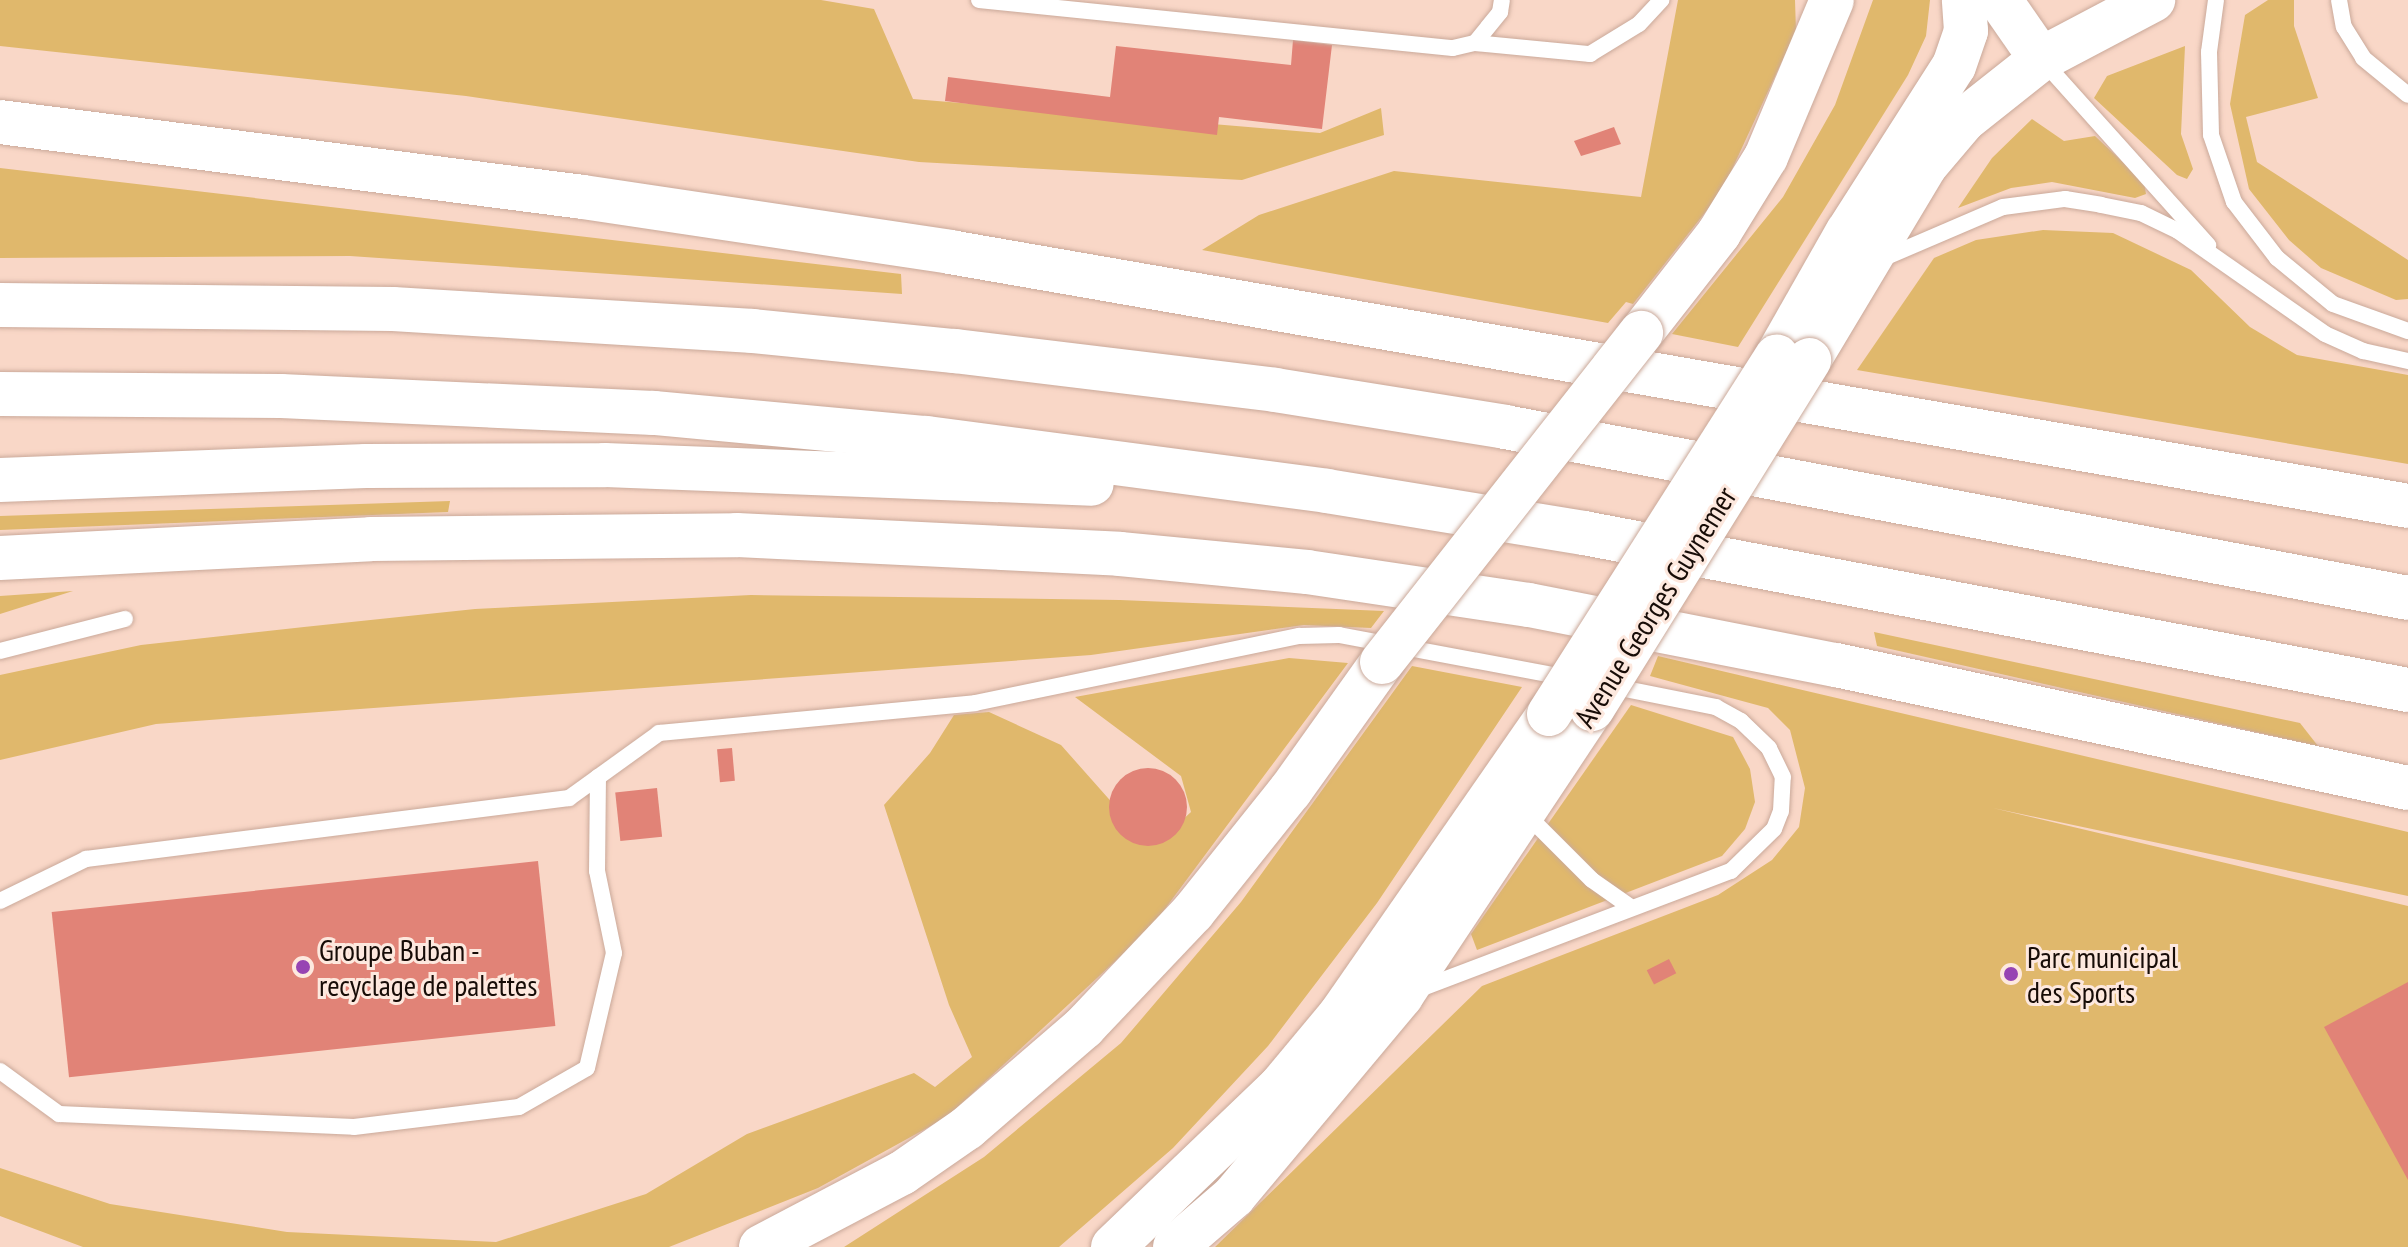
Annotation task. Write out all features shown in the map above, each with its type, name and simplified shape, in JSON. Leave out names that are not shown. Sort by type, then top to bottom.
[{"type":"main road","points":[[761,1247],[902,1173],[967,1128],[1084,1027],[1193,912],[1290,791],[1382,662],[1719,233],[1766,157],[1832,0]]},
{"type":"main road","name":"Avenue Georges Guynemer","points":[[1175,1247],[1234,1196],[1401,996],[1526,814],[1592,709],[1793,358],[1847,233],[1954,66],[1966,31],[1964,0]]},
{"type":"main road","points":[[2000,0],[2041,59]]},
{"type":"main road","name":"Avenue Georges Guynemer","points":[[1113,1247],[1280,1087],[1340,1015],[1793,358],[1869,266],[1941,145],[1995,92],[2041,59],[2153,0]]},
{"type":"main road","points":[[0,122],[583,197],[950,252],[2408,506]]},
{"type":"main road","points":[[0,305],[393,309],[737,330],[955,351],[1275,390],[1505,427],[2408,598]]},
{"type":"main road","points":[[0,394],[281,396],[654,413],[926,438],[1327,491],[1584,533],[2408,690]]},
{"type":"main road","points":[[0,480],[366,466],[605,465],[1327,491]]},
{"type":"main road","points":[[0,558],[371,539],[737,535],[1120,554],[1307,572],[1529,605],[1836,665],[2408,788]]},
{"type":"lane","points":[[979,0],[1453,48],[1475,43],[1590,54],[1639,24],[1661,0]]},
{"type":"lane","points":[[1475,43],[1500,12],[1502,0]]},
{"type":"lane","points":[[2216,0],[2209,65],[2211,135],[2234,202],[2277,258],[2333,304],[2408,331]]},
{"type":"lane","points":[[2339,0],[2344,27],[2363,58],[2408,95]]},
{"type":"lane","points":[[2041,59],[2214,252]]},
{"type":"lane","points":[[1869,266],[1966,219],[2003,207],[2065,199],[2141,213],[2214,252],[2325,334],[2363,351],[2408,361]]},
{"type":"lane","points":[[0,651],[125,619]]},
{"type":"lane","points":[[0,901],[86,859],[569,798],[659,733],[975,703],[1299,636],[1339,635],[1716,707],[1756,735],[1783,777],[1781,811],[1774,829],[1731,871],[1629,906],[1401,996]]},
{"type":"lane","points":[[0,1071],[59,1114],[354,1127],[519,1107],[587,1068],[614,953],[597,871],[598,777]]},
{"type":"lane","points":[[1526,814],[1592,880],[1629,906]]},
{"type":"shaded area","points":[[0,0],[821,0],[874,9],[913,99],[1320,133],[1381,108],[1384,135],[1242,180],[919,162],[466,96],[0,46]]},
{"type":"shaded area","points":[[1678,0],[1795,0],[1796,31],[1722,191],[1633,304],[1626,302],[1608,323],[1202,250],[1259,215],[1394,171],[1641,197]]},
{"type":"shaded area","points":[[1873,0],[1930,0],[1926,36],[1908,75],[1738,347],[1672,334],[1783,197],[1835,105]]},
{"type":"shaded area","points":[[2268,0],[2294,0],[2294,26],[2318,98],[2246,117],[2257,162],[2408,260],[2408,299],[2396,300],[2321,268],[2289,240],[2249,189],[2230,104],[2245,15]]},
{"type":"shaded area","points":[[2185,46],[2181,134],[2193,169],[2187,179],[2177,175],[2094,98],[2107,76]]},
{"type":"shaded area","points":[[2032,119],[2064,141],[2095,136],[2144,182],[2146,194],[2135,198],[2052,182],[2011,188],[1958,208],[1992,158]]},
{"type":"shaded area","points":[[0,168],[901,274],[902,294],[350,256],[0,258]]},
{"type":"shaded area","points":[[2043,230],[2113,233],[2191,270],[2250,327],[2297,355],[2408,375],[2408,464],[1857,370],[1934,258],[1976,240]]},
{"type":"shaded area","points":[[450,501],[448,512],[0,530],[0,516]]},
{"type":"shaded area","points":[[73,591],[0,614],[0,596]]},
{"type":"shaded area","points":[[751,595],[1120,600],[1384,611],[1371,628],[1304,625],[1091,655],[156,724],[0,760],[0,675],[141,645],[304,627],[475,609]]},
{"type":"shaded area","points":[[1874,632],[2300,723],[2318,746],[1877,646]]},
{"type":"shaded area","name":"Parc municipal des Sports","points":[[1658,656],[2408,832],[2408,896],[1993,808],[2408,906],[2408,1247],[1215,1247],[1482,986],[1718,895],[1772,860],[1799,827],[1805,788],[1790,730],[1768,708],[1650,676]]},
{"type":"shaded area","points":[[1289,658],[1348,663],[1150,929],[947,1117],[818,1188],[669,1247],[83,1247],[0,1216],[0,1168],[110,1204],[287,1232],[496,1242],[646,1194],[747,1134],[914,1073],[935,1087],[972,1057],[949,1005],[884,805],[930,753],[954,715],[989,712],[1061,745],[1139,833],[1165,836],[1191,812],[1181,776],[1075,697]]},
{"type":"shaded area","points":[[1412,666],[1522,687],[1377,903],[1268,1046],[1173,1148],[1059,1247],[844,1247],[984,1157],[1121,1043],[1241,902]]},
{"type":"shaded area","points":[[1631,705],[1733,737],[1750,769],[1755,802],[1745,829],[1722,856],[1477,950],[1471,934]]},
{"type":"building","points":[[1293,40],[1332,45],[1322,129],[1219,117],[1217,135],[945,101],[948,77],[1110,97],[1116,46],[1291,65]]},
{"type":"building","points":[[1614,127],[1621,144],[1581,156],[1574,141]]},
{"type":"building","points":[[732,748],[735,781],[720,782],[717,749]]},
{"type":"building","points":[[1140,768],[1156,768],[1170,774],[1181,785],[1187,807],[1181,829],[1170,840],[1156,846],[1140,846],[1126,840],[1115,829],[1109,815],[1109,799],[1115,785],[1126,774]]},
{"type":"building","points":[[657,788],[662,837],[620,841],[615,792]]},
{"type":"building","name":"Groupe Buban - recyclage de palettes","points":[[538,861],[555,1026],[69,1077],[52,912]]},
{"type":"building","points":[[1669,959],[1676,973],[1654,985],[1647,970]]},
{"type":"building","points":[[2408,982],[2408,1180],[2324,1027]]},
{"type":"place","name":"Groupe Buban - recyclage de palettes","points":[[303,967]]},
{"type":"place","name":"Parc municipal des Sports","points":[[2011,974]]}]
